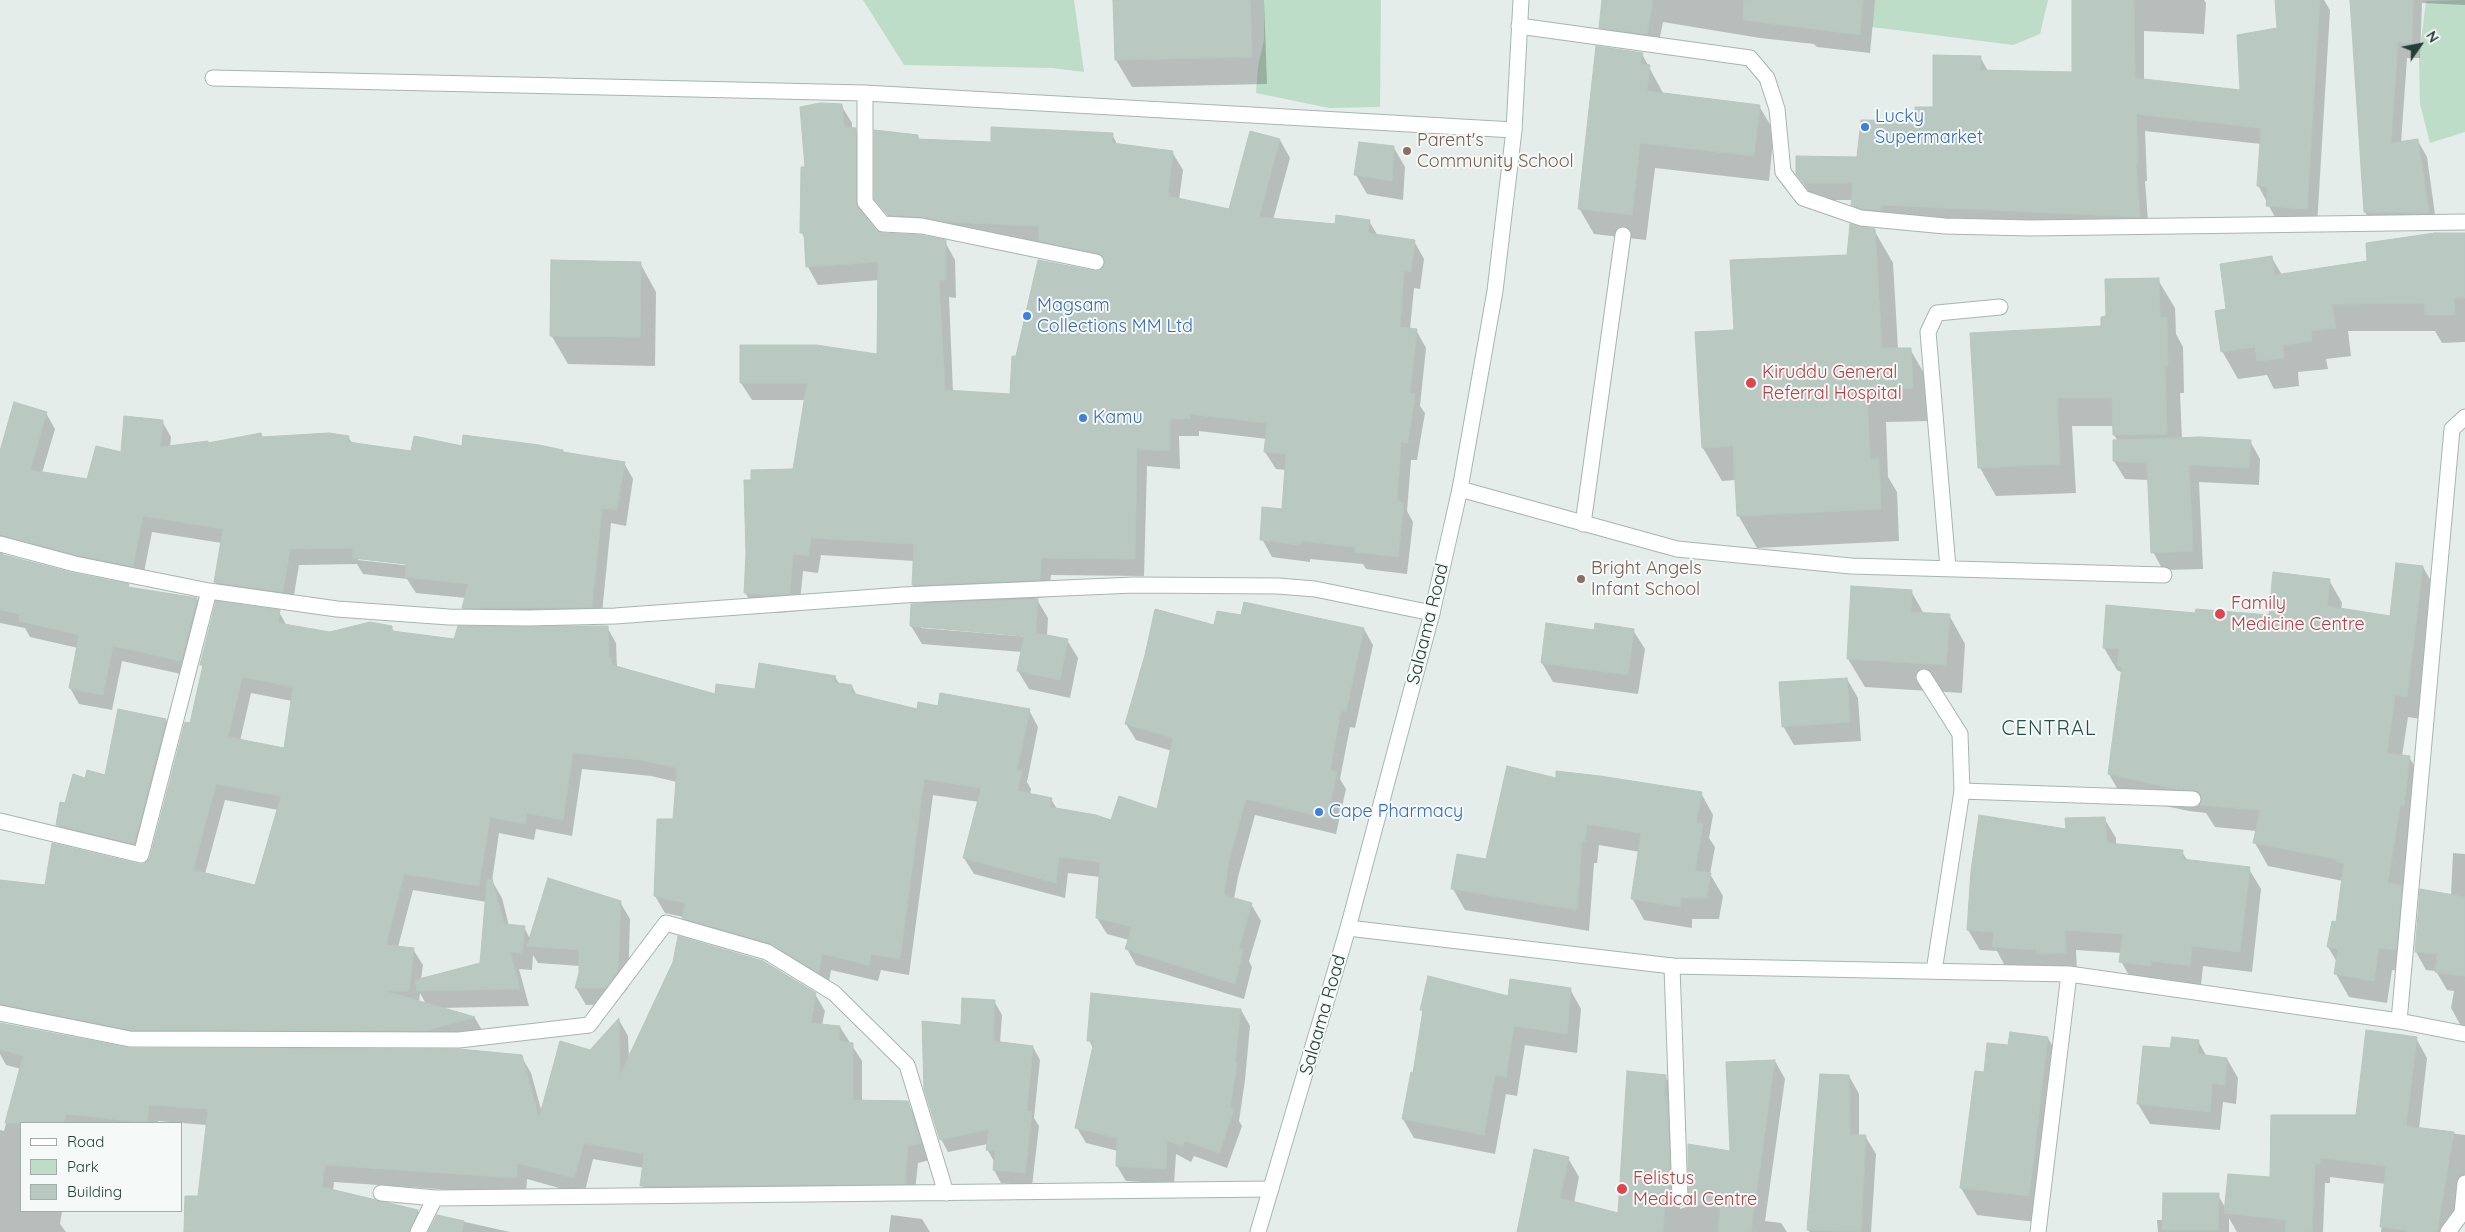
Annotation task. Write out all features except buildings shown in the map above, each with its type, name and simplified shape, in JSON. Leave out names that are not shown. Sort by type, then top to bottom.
[{"type":"street","name":"Salaama Road","points":[[1258,1232],[1348,928],[1432,614],[1460,489],[1495,290],[1514,130],[1520,0]]},
{"type":"street","points":[[1519,26],[1750,58],[1767,78],[1772,93],[1776,109],[1784,172],[1803,198],[1861,218],[1945,226],[2030,228],[2465,222]]},
{"type":"street","points":[[213,78],[865,94],[1514,130]]},
{"type":"street","points":[[865,94],[865,202],[883,224],[922,226],[1096,262]]},
{"type":"street","points":[[1583,524],[1623,235]]},
{"type":"street","points":[[1948,568],[1928,332],[1937,313],[2000,307]]},
{"type":"street","points":[[2400,1021],[2452,429],[2465,416]]},
{"type":"street","points":[[1460,489],[1677,549],[1851,566],[2164,575]]},
{"type":"street","points":[[0,544],[75,564],[209,591],[337,609],[449,617],[528,618],[624,615],[903,595],[1134,585],[1278,586],[1315,589],[1432,614]]},
{"type":"street","points":[[0,821],[141,855],[209,591]]},
{"type":"street","points":[[1924,677],[1960,734],[1962,791],[1934,971]]},
{"type":"street","points":[[1962,791],[2193,799]]},
{"type":"street","points":[[0,1013],[130,1038],[459,1040],[589,1025],[666,923],[767,952],[834,993],[907,1065],[946,1192]]},
{"type":"street","points":[[1348,928],[1672,966],[2069,974],[2400,1021],[2465,1034]]},
{"type":"street","points":[[1672,966],[1680,1198]]},
{"type":"street","points":[[2038,1232],[2069,974]]},
{"type":"street","points":[[2448,1232],[2462,1212],[2465,1183]]},
{"type":"street","points":[[381,1193],[435,1198],[1271,1189]]},
{"type":"street","points":[[418,1232],[435,1198]]},
{"type":"green space","points":[[863,0],[1074,0],[1084,72],[1052,68],[904,65]]},
{"type":"green space","points":[[1264,0],[1381,0],[1380,107],[1329,108],[1256,93],[1258,66],[1264,40]]},
{"type":"green space","points":[[1875,0],[2048,0],[2040,34],[2013,45],[1872,27]]},
{"type":"green space","points":[[2465,0],[2465,132],[2430,143],[2420,104],[2419,58],[2426,1]]},
{"type":"place","name":"Lucky Supermarket","points":[[1865,127]]},
{"type":"place","name":"Parent's Community School","points":[[1407,151]]},
{"type":"place","name":"Magsam Collections MM Ltd","points":[[1027,316]]},
{"type":"place","name":"Kiruddu General Referral Hospital","points":[[1751,383]]},
{"type":"place","name":"Kamu","points":[[1083,418]]},
{"type":"place","name":"Bright Angels Infant School","points":[[1581,579]]},
{"type":"place","name":"Family Medicine Centre","points":[[2220,614]]},
{"type":"place","name":"Cape Pharmacy","points":[[1319,812]]},
{"type":"place","name":"Felistus Medical Centre","points":[[1622,1189]]},
{"type":"district","name":"CENTRAL","points":[[2049,729]]}]
